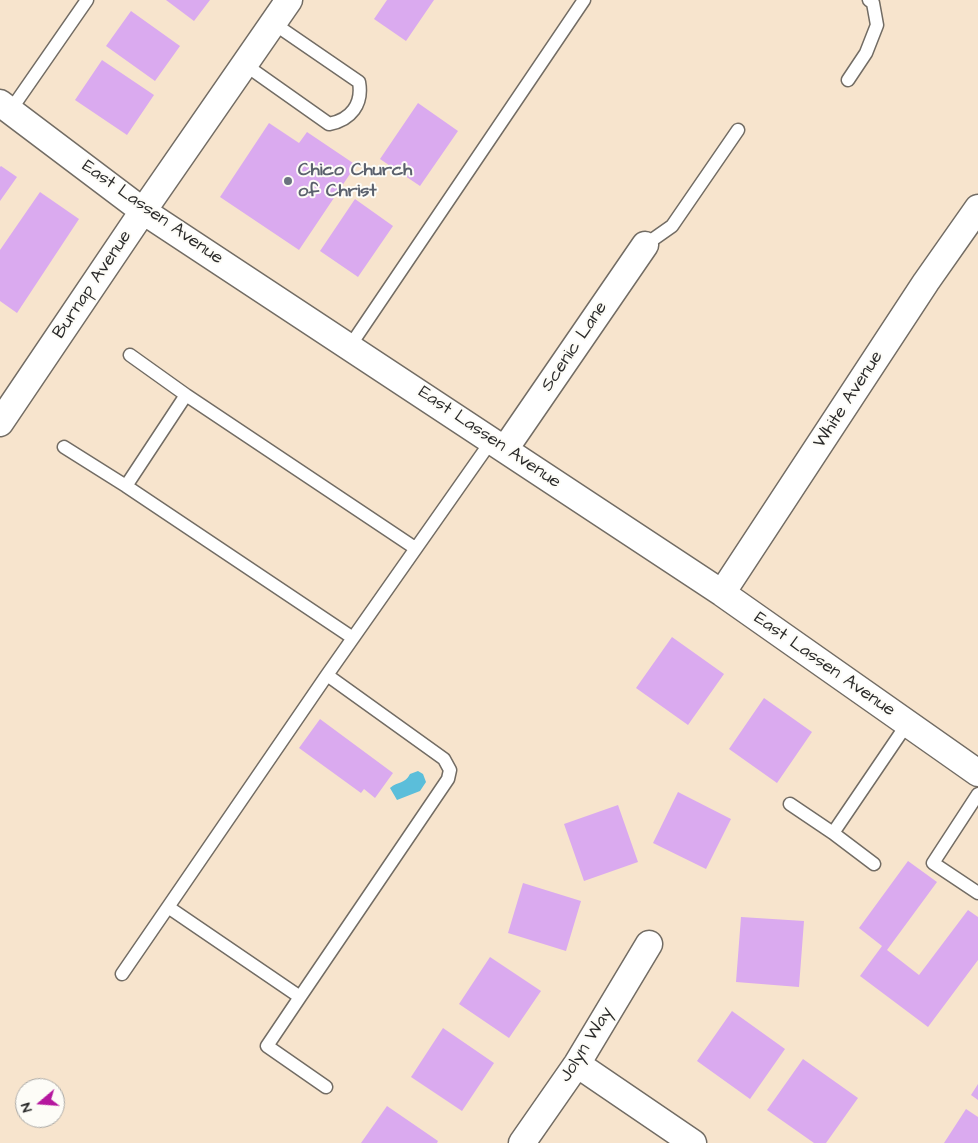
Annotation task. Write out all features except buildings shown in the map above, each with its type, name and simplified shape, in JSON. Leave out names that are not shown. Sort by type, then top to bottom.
[{"type":"street","name":"Burnap Avenue","points":[[0,423],[143,211],[289,0]]},
{"type":"street","name":"East Lassen Avenue","points":[[5,107],[143,211],[722,593],[978,773]]},
{"type":"street","name":"White Avenue","points":[[722,593],[926,282],[978,208]]},
{"type":"street","name":"Scenic Lane","points":[[498,444],[645,244]]},
{"type":"street","name":"Jolyn Way","points":[[522,1143],[577,1064],[649,944]]},
{"type":"street","points":[[577,1064],[693,1143]]},
{"type":"lane","points":[[5,107],[87,0]]},
{"type":"lane","points":[[350,346],[584,0]]},
{"type":"lane","points":[[848,80],[866,53],[877,25],[871,1]]},
{"type":"lane","points":[[244,64],[329,124],[345,119],[356,107],[360,91],[359,82],[273,23]]},
{"type":"lane","points":[[645,244],[672,226],[738,130]]},
{"type":"lane","points":[[130,355],[186,395],[415,548]]},
{"type":"lane","points":[[126,486],[186,395]]},
{"type":"lane","points":[[122,974],[415,548],[498,444]]},
{"type":"lane","points":[[64,447],[126,486],[353,638]]},
{"type":"lane","points":[[326,1087],[266,1046],[448,779],[450,770],[444,759],[327,675]]},
{"type":"lane","points":[[833,833],[907,724]]},
{"type":"lane","points":[[978,794],[933,863],[978,893]]},
{"type":"lane","points":[[790,804],[874,864]]},
{"type":"lane","points":[[168,907],[300,997]]},
{"type":"water","points":[[418,771],[423,774],[426,782],[420,791],[397,800],[390,788],[404,781],[410,774]]},
{"type":"place","name":"Chico Church of Christ","points":[[288,181]]}]
